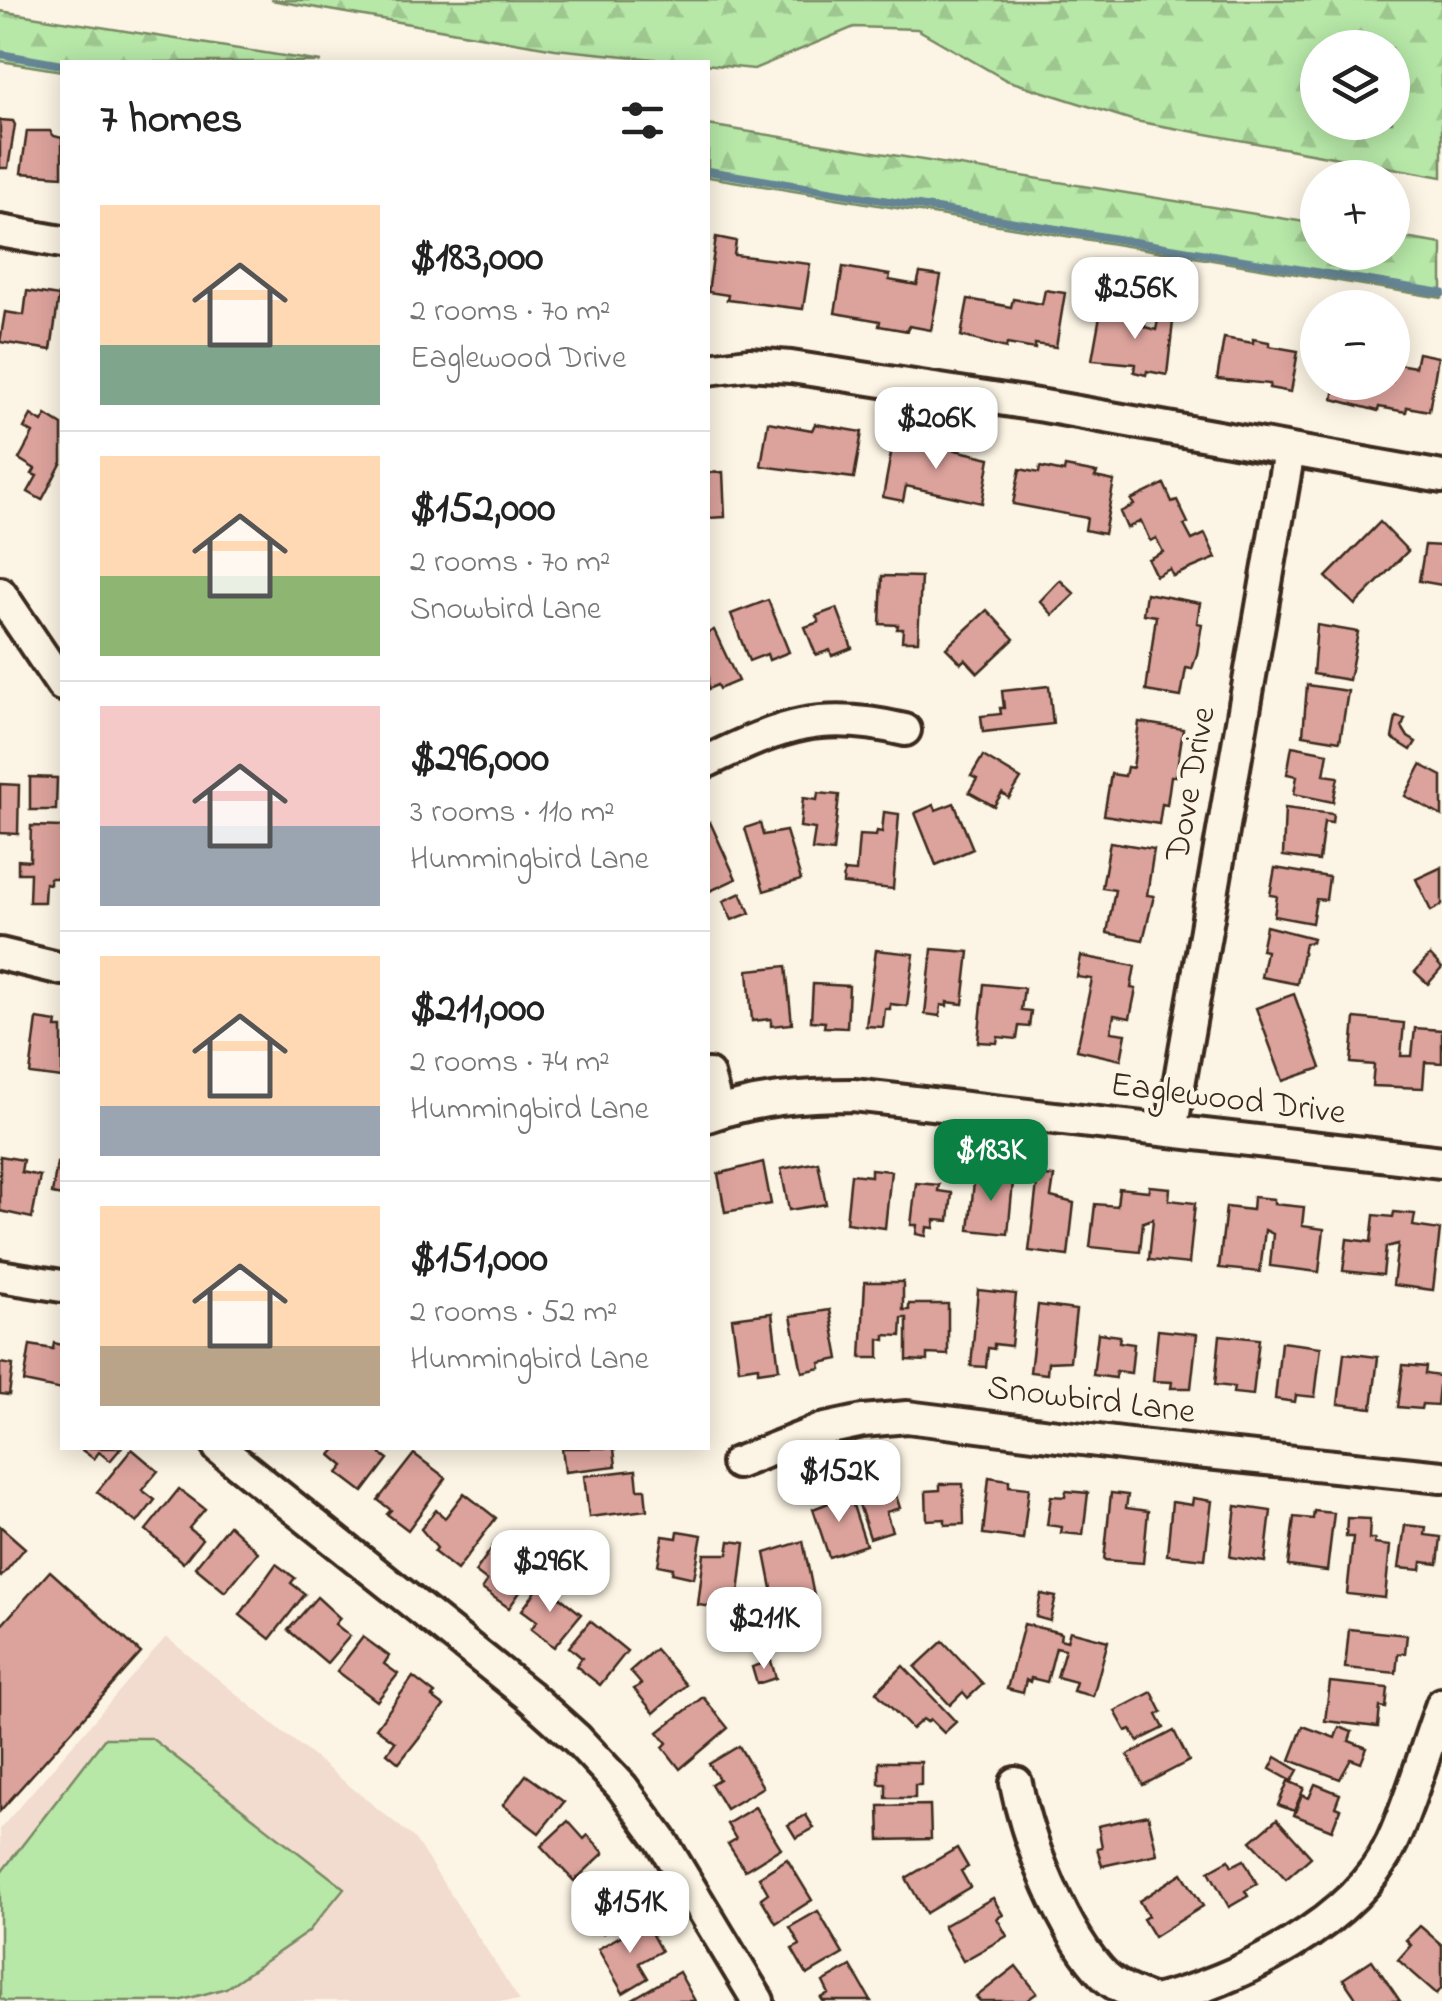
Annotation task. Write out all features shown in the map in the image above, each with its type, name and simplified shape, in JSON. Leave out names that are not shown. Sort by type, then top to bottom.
[{"type":"street","points":[[0,231],[60,242]]},
{"type":"street","points":[[710,369],[749,364],[791,367],[1044,406],[1442,477]]},
{"type":"street","name":"Dove Drive","points":[[1172,1131],[1290,451]]},
{"type":"street","points":[[0,594],[60,682]]},
{"type":"street","points":[[710,760],[758,737],[799,724],[834,720],[870,722],[905,730]]},
{"type":"street","points":[[0,954],[60,969]]},
{"type":"street","name":"Eaglewood Drive","points":[[713,1114],[803,1095],[853,1095],[1442,1162]]},
{"type":"street","points":[[0,1276],[60,1286]]},
{"type":"street","name":"Snowbird Lane","points":[[737,1462],[820,1430],[863,1420],[907,1418],[1442,1478]]},
{"type":"street","points":[[222,1450],[528,1695],[577,1740],[622,1787],[661,1840],[758,2001]]},
{"type":"street","points":[[1016,1783],[1050,1888],[1092,1960],[1119,1986],[1154,2001],[1214,1984],[1324,1923],[1356,1895],[1392,1843],[1442,1704]]},
{"type":"shaded area","points":[[166,1637],[414,1838],[520,2001],[0,2001],[0,1829]]},
{"type":"green space","points":[[271,0],[1442,0],[1442,177],[1410,171],[1410,160],[1349,160],[1135,121],[1006,80],[917,29],[854,27],[754,69],[710,65],[710,60],[664,60],[555,49]]},
{"type":"green space","points":[[0,11],[308,60],[60,60],[60,71],[0,61]]},
{"type":"green space","points":[[710,125],[1300,221],[1300,270],[1410,270],[1410,239],[1442,244],[1442,298],[710,177]]},
{"type":"green space","points":[[105,1738],[151,1738],[344,1888],[308,1932],[226,1988],[179,2001],[0,1998],[0,1874]]},
{"type":"building","points":[[0,120],[13,121],[15,125],[8,168],[0,168]]},
{"type":"building","points":[[27,131],[50,131],[60,138],[60,176],[21,173]]},
{"type":"building","points":[[716,237],[736,241],[734,255],[810,264],[803,309],[727,300],[728,295],[710,292]]},
{"type":"building","points":[[843,267],[890,275],[889,280],[917,285],[920,273],[941,276],[931,330],[879,326],[880,321],[835,313]]},
{"type":"building","points":[[1045,290],[1065,293],[1056,347],[1035,344],[1035,349],[1007,344],[1006,348],[961,336],[968,299],[1011,307],[1013,299],[1042,304]]},
{"type":"building","points":[[27,291],[59,296],[51,350],[0,342],[5,312],[24,315]]},
{"type":"building","points":[[1101,310],[1130,316],[1130,320],[1156,330],[1160,310],[1174,313],[1167,375],[1134,372],[1135,364],[1092,360]]},
{"type":"building","points":[[1224,338],[1253,343],[1253,339],[1298,351],[1291,392],[1269,388],[1270,384],[1217,379]]},
{"type":"building","points":[[1418,353],[1438,357],[1429,411],[1379,407],[1378,411],[1337,400],[1410,400],[1410,366],[1415,367]]},
{"type":"building","points":[[31,415],[42,422],[46,415],[60,424],[60,466],[42,500],[28,492],[37,476],[32,474],[35,469],[19,459],[33,433],[24,428]]},
{"type":"building","points":[[768,422],[812,430],[815,424],[862,432],[854,478],[761,466]]},
{"type":"building","points":[[916,441],[990,458],[982,503],[906,486],[903,501],[883,497],[893,443],[915,447]]},
{"type":"building","points":[[1040,467],[1097,473],[1095,477],[1114,481],[1104,534],[1085,530],[1087,518],[1013,504],[1020,469],[1039,473]]},
{"type":"building","points":[[723,472],[725,517],[710,518],[710,473]]},
{"type":"building","points":[[1164,484],[1172,502],[1177,500],[1192,540],[1205,534],[1216,558],[1173,576],[1170,569],[1156,576],[1148,559],[1163,552],[1156,538],[1150,541],[1141,521],[1127,528],[1120,512],[1134,505],[1131,500]]},
{"type":"building","points":[[1380,522],[1408,551],[1355,605],[1326,577]]},
{"type":"building","points":[[1425,545],[1442,546],[1442,585],[1419,581]]},
{"type":"building","points":[[882,576],[921,577],[918,641],[902,641],[903,629],[897,629],[898,625],[880,624]]},
{"type":"building","points":[[1060,580],[1075,594],[1053,615],[1040,601]]},
{"type":"building","points":[[1146,593],[1200,603],[1197,623],[1202,624],[1197,654],[1192,669],[1186,668],[1181,697],[1146,691],[1156,616],[1143,614]]},
{"type":"building","points":[[768,600],[789,652],[769,660],[767,654],[749,661],[731,614]]},
{"type":"building","points":[[837,608],[852,648],[832,656],[830,650],[816,655],[805,627],[819,622],[816,616]]},
{"type":"building","points":[[987,610],[1014,639],[978,673],[965,659],[961,663],[946,648]]},
{"type":"building","points":[[1317,625],[1358,632],[1349,680],[1313,674]]},
{"type":"building","points":[[714,630],[738,681],[719,689],[717,685],[710,688],[710,632]]},
{"type":"building","points":[[1307,685],[1348,691],[1340,741],[1303,735]]},
{"type":"building","points":[[1049,686],[1053,724],[983,732],[981,716],[1001,714],[1000,708],[1004,708],[1002,691]]},
{"type":"building","points":[[1396,717],[1405,719],[1402,727],[1416,742],[1411,750],[1392,738]]},
{"type":"building","points":[[1139,722],[1183,729],[1176,776],[1171,776],[1167,805],[1162,804],[1159,824],[1104,815],[1111,774],[1125,776],[1127,767],[1133,768]]},
{"type":"building","points":[[1292,746],[1328,753],[1324,775],[1338,777],[1333,802],[1294,794],[1297,776],[1287,774]]},
{"type":"building","points":[[983,756],[1021,779],[1009,798],[1002,793],[994,806],[969,792],[977,779],[971,776]]},
{"type":"building","points":[[1421,765],[1442,776],[1442,816],[1405,796]]},
{"type":"building","points":[[30,777],[57,778],[56,810],[30,810]]},
{"type":"building","points":[[0,784],[19,785],[18,834],[0,833]]},
{"type":"building","points":[[818,793],[839,795],[833,852],[812,850],[815,829],[800,827],[803,798],[817,800]]},
{"type":"building","points":[[954,803],[973,849],[936,865],[915,813],[934,805],[936,810]]},
{"type":"building","points":[[1285,808],[1333,814],[1332,823],[1324,822],[1319,861],[1283,856]]},
{"type":"building","points":[[884,812],[899,814],[893,889],[843,884],[844,871],[856,872],[859,835],[876,836],[877,831],[882,832]]},
{"type":"building","points":[[710,822],[736,879],[710,891]]},
{"type":"building","points":[[760,823],[763,835],[786,831],[801,880],[764,891],[745,828]]},
{"type":"building","points":[[31,826],[60,827],[60,878],[50,878],[50,884],[45,883],[44,902],[29,902],[30,873],[18,873],[18,860],[30,861]]},
{"type":"building","points":[[1110,842],[1154,849],[1147,895],[1154,896],[1143,940],[1107,933],[1115,890],[1102,888]]},
{"type":"building","points":[[1442,867],[1442,905],[1431,911],[1416,879]]},
{"type":"building","points":[[1275,868],[1329,877],[1326,900],[1316,899],[1312,923],[1274,916],[1277,896],[1270,895]]},
{"type":"building","points":[[741,893],[750,913],[732,920],[723,901]]},
{"type":"building","points":[[1266,926],[1313,938],[1305,943],[1297,984],[1261,977]]},
{"type":"building","points":[[932,949],[969,952],[963,1004],[941,1005],[940,1016],[925,1014]]},
{"type":"building","points":[[876,950],[914,954],[907,1006],[890,1004],[890,1009],[885,1009],[883,1027],[866,1026]]},
{"type":"building","points":[[1430,955],[1442,968],[1428,984],[1415,972]]},
{"type":"building","points":[[1081,956],[1135,966],[1131,988],[1136,989],[1130,1018],[1114,1015],[1111,1032],[1126,1034],[1121,1060],[1077,1050],[1092,979],[1077,977]]},
{"type":"building","points":[[786,966],[792,1024],[771,1026],[771,1019],[752,1021],[748,970]]},
{"type":"building","points":[[813,984],[849,986],[847,1028],[824,1027],[825,1022],[811,1021]]},
{"type":"building","points":[[984,984],[1024,988],[1021,1010],[1031,1011],[1029,1027],[1019,1026],[1017,1039],[998,1037],[997,1043],[978,1042]]},
{"type":"building","points":[[1294,994],[1321,1068],[1283,1081],[1256,1008]]},
{"type":"building","points":[[1355,1018],[1404,1023],[1401,1056],[1412,1056],[1415,1028],[1442,1030],[1442,1063],[1425,1062],[1423,1088],[1372,1086],[1374,1065],[1351,1063]]},
{"type":"building","points":[[37,1019],[57,1022],[60,1078],[30,1074]]},
{"type":"building","points":[[0,1156],[23,1160],[21,1172],[40,1176],[32,1218],[0,1211]]},
{"type":"building","points":[[763,1162],[771,1204],[725,1212],[718,1174]]},
{"type":"building","points":[[818,1162],[826,1204],[789,1210],[781,1169]]},
{"type":"building","points":[[57,1163],[60,1164],[60,1196],[52,1194]]},
{"type":"building","points":[[871,1169],[891,1171],[885,1228],[846,1223],[851,1174],[871,1176]]},
{"type":"building","points":[[975,1172],[996,1174],[995,1180],[1013,1182],[1008,1234],[969,1230]]},
{"type":"building","points":[[1038,1175],[1054,1177],[1051,1197],[1074,1203],[1068,1256],[1029,1251]]},
{"type":"building","points":[[916,1183],[939,1185],[938,1191],[952,1193],[949,1221],[935,1220],[934,1228],[927,1227],[926,1236],[916,1234],[917,1225],[911,1225]]},
{"type":"building","points":[[1149,1186],[1170,1188],[1169,1200],[1195,1203],[1189,1264],[1149,1260],[1153,1219],[1143,1222],[1140,1252],[1090,1247],[1095,1204],[1117,1206],[1119,1188],[1149,1191]]},
{"type":"building","points":[[1253,1197],[1304,1207],[1302,1226],[1324,1229],[1319,1272],[1270,1266],[1273,1234],[1265,1230],[1260,1272],[1219,1268],[1226,1207],[1252,1210]]},
{"type":"building","points":[[1394,1212],[1415,1214],[1413,1226],[1440,1230],[1433,1290],[1393,1285],[1398,1244],[1386,1247],[1383,1275],[1343,1271],[1347,1239],[1371,1242],[1374,1215],[1393,1217]]},
{"type":"building","points":[[865,1282],[903,1282],[903,1310],[909,1310],[909,1304],[948,1304],[948,1355],[927,1354],[927,1361],[907,1360],[907,1318],[902,1318],[901,1336],[885,1335],[885,1340],[879,1339],[879,1358],[861,1358]]},
{"type":"building","points":[[978,1290],[1016,1294],[1011,1346],[994,1344],[994,1349],[988,1348],[986,1367],[971,1366]]},
{"type":"building","points":[[1038,1305],[1076,1310],[1070,1361],[1048,1362],[1047,1374],[1030,1372]]},
{"type":"building","points":[[830,1310],[839,1359],[802,1372],[791,1316]]},
{"type":"building","points":[[772,1313],[779,1369],[739,1369],[732,1318]]},
{"type":"building","points":[[1158,1330],[1197,1334],[1191,1388],[1171,1388],[1172,1382],[1153,1381]]},
{"type":"building","points":[[1098,1333],[1120,1336],[1119,1342],[1134,1344],[1131,1373],[1116,1371],[1115,1378],[1093,1375]]},
{"type":"building","points":[[1220,1335],[1259,1339],[1253,1395],[1233,1393],[1234,1387],[1215,1385]]},
{"type":"building","points":[[1281,1342],[1321,1347],[1315,1397],[1296,1395],[1295,1402],[1275,1399]]},
{"type":"building","points":[[54,1343],[60,1344],[60,1390],[24,1382],[30,1345],[53,1349]]},
{"type":"building","points":[[1344,1353],[1378,1357],[1372,1408],[1338,1404]]},
{"type":"building","points":[[0,1363],[13,1365],[9,1395],[0,1394]]},
{"type":"building","points":[[1403,1365],[1426,1367],[1425,1374],[1440,1376],[1437,1405],[1422,1404],[1421,1409],[1398,1407]]},
{"type":"building","points":[[82,1450],[119,1450],[110,1461],[99,1452],[94,1459]]},
{"type":"building","points":[[131,1450],[158,1471],[142,1490],[155,1500],[137,1523],[97,1492]]},
{"type":"building","points":[[335,1450],[376,1450],[388,1459],[363,1492],[338,1473],[344,1466],[331,1455]]},
{"type":"building","points":[[562,1450],[614,1450],[616,1466],[565,1472]]},
{"type":"building","points":[[414,1454],[446,1478],[408,1530],[387,1514],[391,1510],[378,1500]]},
{"type":"building","points":[[636,1470],[638,1489],[645,1489],[647,1510],[589,1517],[584,1476]]},
{"type":"building","points":[[989,1477],[1009,1480],[1009,1486],[1029,1488],[1023,1539],[983,1534]]},
{"type":"building","points":[[875,1479],[876,1485],[891,1480],[900,1508],[886,1512],[892,1531],[870,1538],[853,1486]]},
{"type":"building","points":[[940,1484],[963,1484],[964,1524],[945,1525],[945,1519],[927,1520],[926,1491],[940,1490]]},
{"type":"building","points":[[179,1489],[205,1509],[189,1528],[202,1539],[183,1563],[146,1530]]},
{"type":"building","points":[[848,1490],[866,1545],[829,1557],[813,1509],[831,1502],[829,1496]]},
{"type":"building","points":[[1066,1491],[1088,1493],[1083,1535],[1061,1533],[1062,1527],[1047,1525],[1051,1496],[1065,1497]]},
{"type":"building","points":[[464,1493],[496,1518],[457,1570],[434,1552],[437,1548],[421,1529],[436,1510],[445,1518]]},
{"type":"building","points":[[1111,1493],[1128,1495],[1126,1508],[1148,1511],[1143,1563],[1104,1560]]},
{"type":"building","points":[[1193,1498],[1212,1501],[1205,1559],[1167,1555],[1172,1502],[1192,1505]]},
{"type":"building","points":[[1236,1506],[1271,1511],[1265,1562],[1230,1557]]},
{"type":"building","points":[[1314,1511],[1334,1513],[1327,1571],[1288,1566],[1294,1517],[1313,1519]]},
{"type":"building","points":[[1347,1518],[1370,1519],[1369,1539],[1375,1539],[1374,1544],[1390,1546],[1385,1598],[1347,1594],[1353,1537],[1346,1537]]},
{"type":"building","points":[[229,1525],[258,1552],[225,1592],[195,1567]]},
{"type":"building","points":[[1405,1525],[1426,1527],[1425,1535],[1441,1537],[1438,1564],[1422,1562],[1421,1570],[1399,1568]]},
{"type":"building","points":[[0,1526],[25,1548],[1,1577],[0,1576]]},
{"type":"building","points":[[678,1531],[702,1535],[694,1578],[658,1565],[663,1536],[677,1538]]},
{"type":"building","points":[[730,1541],[745,1543],[737,1610],[698,1605],[704,1554],[728,1554]]},
{"type":"building","points":[[803,1541],[815,1601],[776,1609],[765,1553]]},
{"type":"building","points":[[494,1545],[524,1562],[522,1566],[533,1573],[509,1608],[482,1589],[487,1581],[475,1572]]},
{"type":"building","points":[[276,1564],[295,1578],[291,1583],[305,1594],[270,1639],[240,1615]]},
{"type":"building","points":[[50,1571],[141,1653],[0,1811],[0,1627]]},
{"type":"building","points":[[542,1583],[581,1614],[554,1647],[531,1629],[537,1621],[522,1610]]},
{"type":"building","points":[[1041,1594],[1056,1597],[1050,1621],[1036,1617]]},
{"type":"building","points":[[317,1597],[340,1618],[335,1624],[350,1636],[327,1663],[288,1630]]},
{"type":"building","points":[[590,1621],[627,1651],[600,1685],[576,1666],[582,1658],[569,1647]]},
{"type":"building","points":[[1024,1624],[1061,1633],[1060,1639],[1067,1641],[1070,1631],[1108,1641],[1093,1696],[1073,1691],[1076,1682],[1057,1677],[1065,1649],[1056,1647],[1047,1682],[1026,1680],[1023,1693],[1007,1689]]},
{"type":"building","points":[[1349,1629],[1407,1635],[1405,1653],[1398,1654],[1396,1673],[1345,1668]]},
{"type":"building","points":[[363,1637],[389,1656],[384,1664],[398,1674],[377,1701],[337,1671]]},
{"type":"building","points":[[943,1641],[983,1684],[968,1698],[963,1692],[950,1705],[915,1667]]},
{"type":"building","points":[[655,1649],[686,1685],[654,1713],[634,1689],[641,1684],[630,1671]]},
{"type":"building","points":[[771,1661],[776,1678],[757,1684],[752,1667]]},
{"type":"building","points":[[903,1666],[956,1722],[944,1733],[930,1719],[923,1719],[912,1729],[876,1692]]},
{"type":"building","points":[[413,1677],[444,1706],[399,1763],[387,1753],[395,1742],[376,1728]]},
{"type":"building","points":[[1330,1682],[1388,1688],[1386,1708],[1380,1707],[1378,1727],[1325,1721]]},
{"type":"building","points":[[1152,1692],[1162,1712],[1157,1715],[1164,1728],[1138,1741],[1131,1729],[1126,1731],[1115,1711]]},
{"type":"building","points":[[703,1697],[728,1728],[680,1769],[663,1747],[667,1743],[658,1732]]},
{"type":"building","points":[[1303,1726],[1335,1738],[1339,1727],[1352,1732],[1349,1741],[1367,1748],[1361,1763],[1351,1759],[1340,1779],[1290,1760]]},
{"type":"building","points":[[1174,1731],[1189,1761],[1143,1785],[1128,1755]]},
{"type":"building","points":[[739,1746],[763,1787],[726,1809],[711,1784],[719,1779],[709,1764]]},
{"type":"building","points":[[1276,1757],[1298,1770],[1292,1781],[1270,1769]]},
{"type":"building","points":[[879,1762],[921,1762],[921,1785],[915,1785],[915,1798],[886,1798],[886,1784],[879,1784]]},
{"type":"building","points":[[526,1775],[564,1802],[539,1833],[503,1805]]},
{"type":"building","points":[[1288,1781],[1304,1788],[1294,1811],[1278,1805]]},
{"type":"building","points":[[1315,1784],[1340,1794],[1335,1807],[1340,1809],[1332,1830],[1294,1815],[1302,1795],[1309,1798]]},
{"type":"building","points":[[930,1805],[931,1839],[880,1840],[879,1806]]},
{"type":"building","points":[[755,1807],[781,1848],[745,1870],[728,1844],[736,1839],[727,1824]]},
{"type":"building","points":[[806,1815],[814,1828],[796,1838],[788,1825]]},
{"type":"building","points":[[1148,1815],[1157,1854],[1102,1866],[1097,1848],[1102,1847],[1098,1826]]},
{"type":"building","points":[[1277,1819],[1311,1857],[1286,1879],[1251,1841]]},
{"type":"building","points":[[568,1821],[604,1853],[574,1881],[541,1846]]},
{"type":"building","points":[[957,1848],[968,1867],[961,1871],[970,1887],[926,1913],[906,1878]]},
{"type":"building","points":[[787,1859],[812,1900],[776,1923],[761,1898],[768,1893],[759,1877]]},
{"type":"building","points":[[1229,1860],[1232,1866],[1244,1860],[1257,1884],[1245,1891],[1248,1896],[1229,1907],[1209,1871]]},
{"type":"building","points":[[1182,1873],[1203,1906],[1154,1937],[1143,1919],[1148,1916],[1139,1901]]},
{"type":"building","points":[[611,1876],[623,1897],[630,1893],[641,1912],[603,1933],[595,1919],[587,1925],[577,1908],[586,1903],[581,1893]]},
{"type":"building","points":[[993,1898],[1003,1915],[997,1918],[1007,1936],[963,1961],[943,1926]]},
{"type":"building","points":[[818,1911],[843,1954],[807,1975],[792,1949],[800,1945],[790,1927]]},
{"type":"building","points":[[645,1922],[661,1951],[639,1963],[648,1978],[623,1993],[598,1949]]},
{"type":"building","points":[[1420,1926],[1442,1945],[1442,1987],[1437,1994],[1398,1960],[1411,1945],[1406,1940]]},
{"type":"building","points":[[1372,1960],[1400,2001],[1358,2001],[1343,1979]]},
{"type":"building","points":[[851,1966],[871,2001],[823,2001],[821,1998],[829,1994],[823,1982]]},
{"type":"building","points":[[1016,1966],[1037,1993],[1026,2001],[980,2001],[976,1997]]},
{"type":"building","points":[[679,1972],[695,2001],[629,2001]]},
{"type":"waterway","points":[[0,54],[60,65]]},
{"type":"waterway","points":[[710,171],[1442,293]]}]
